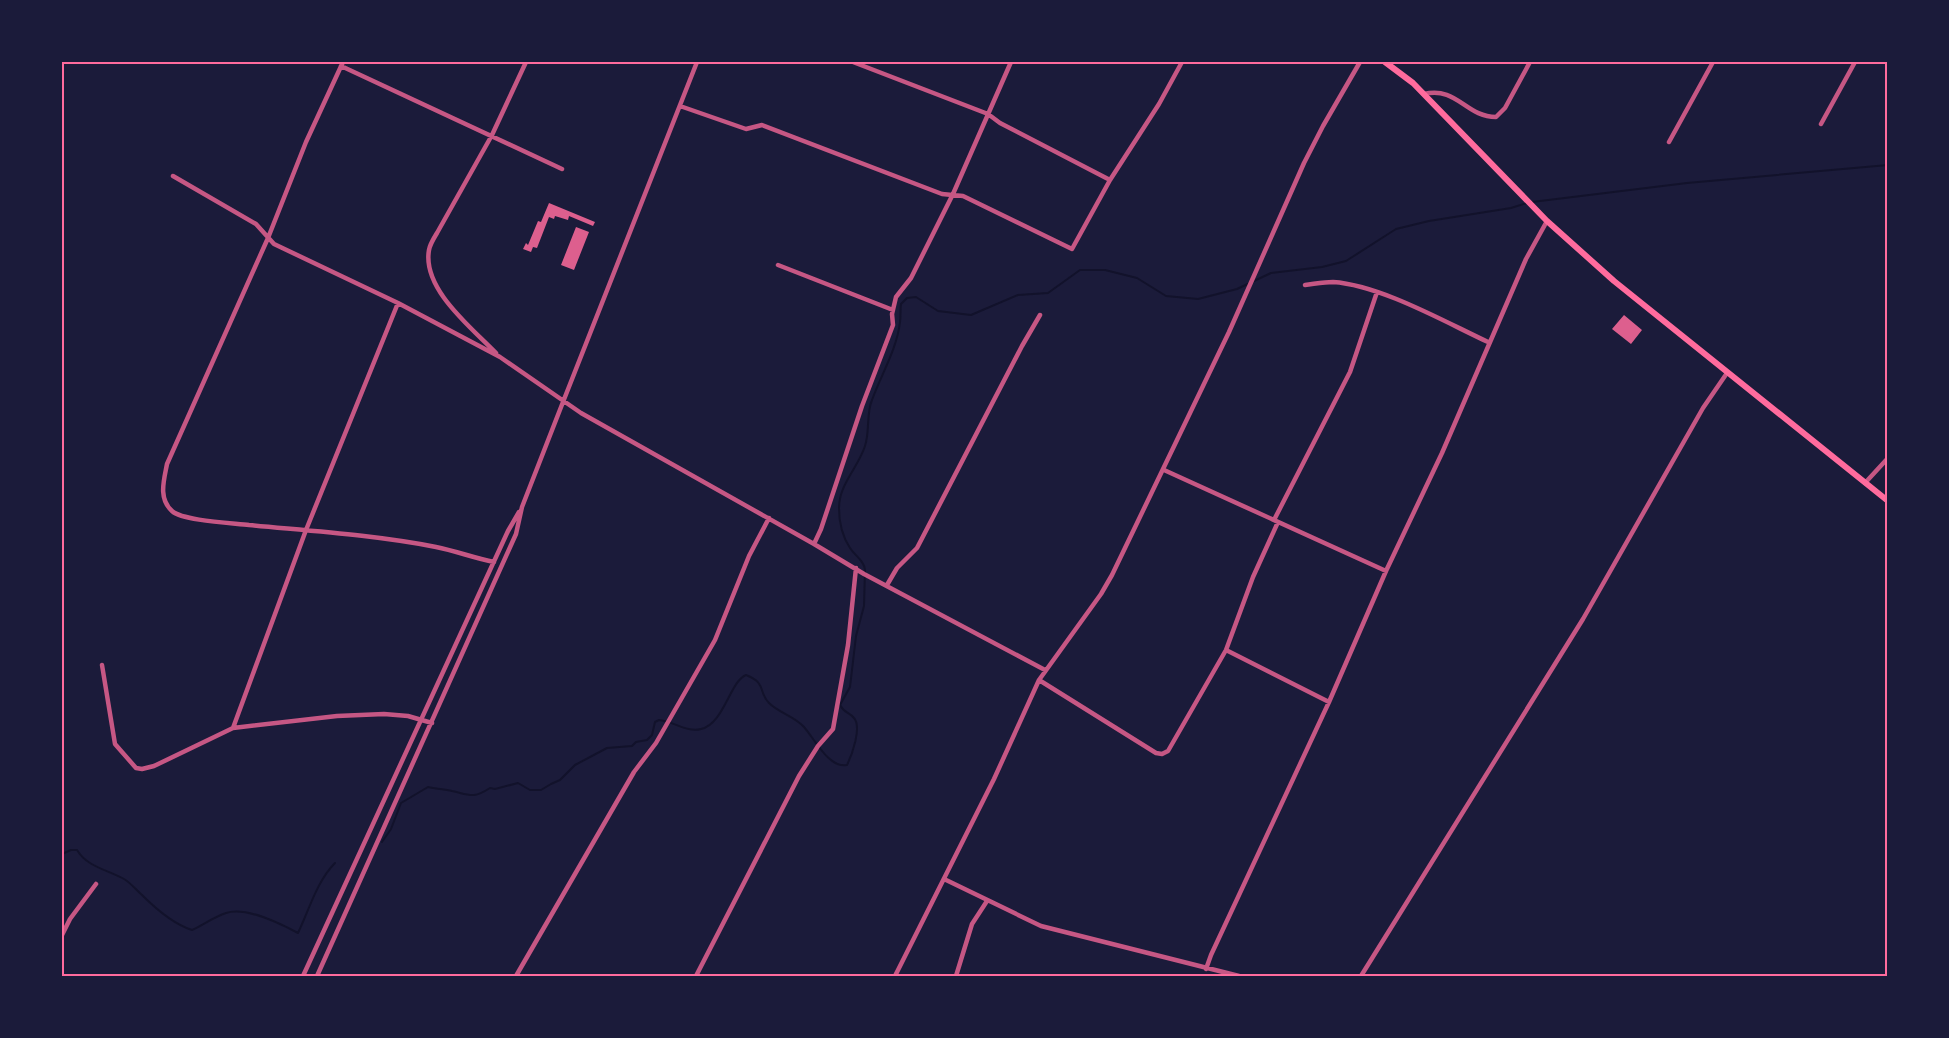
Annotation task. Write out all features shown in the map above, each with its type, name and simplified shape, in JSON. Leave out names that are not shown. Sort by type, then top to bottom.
[{"type":"main road","points":[[1385,62],[1424,94],[1547,221],[1614,281],[1887,501]]},
{"type":"street","points":[[500,357],[442,296],[432,276],[429,250],[436,233],[492,135],[526,62]]},
{"type":"street","points":[[317,976],[516,534],[522,507],[562,402],[697,62]]},
{"type":"street","points":[[853,62],[988,114],[1000,123],[1110,180]]},
{"type":"street","points":[[814,544],[893,325],[896,297],[911,278],[953,194],[1011,62]]},
{"type":"street","points":[[680,106],[746,129],[762,125],[942,194],[963,196],[1072,249],[1110,180],[1159,104],[1182,62]]},
{"type":"street","points":[[895,976],[994,779],[1039,680],[1101,594],[1164,470],[1304,164],[1360,62]]},
{"type":"street","points":[[1424,94],[1442,91],[1485,117],[1496,117],[1505,108],[1530,62]]},
{"type":"street","points":[[1669,142],[1713,62]]},
{"type":"street","points":[[1821,124],[1855,62]]},
{"type":"street","points":[[494,562],[472,558],[438,547],[367,536],[186,516],[173,512],[162,492],[167,464],[268,238],[306,142],[342,64],[562,169]]},
{"type":"street","points":[[172,176],[251,221],[274,244],[398,303],[500,357],[562,402],[856,568],[1045,670]]},
{"type":"street","points":[[1206,969],[1329,702],[1386,571],[1442,453],[1488,342],[1547,221]]},
{"type":"street","points":[[778,265],[893,309]]},
{"type":"street","points":[[1305,285],[1333,282],[1377,292],[1488,342]]},
{"type":"street","points":[[1039,680],[1151,749],[1162,753],[1168,751],[1226,650],[1276,521],[1350,372],[1377,292]]},
{"type":"street","points":[[233,728],[306,530],[398,303]]},
{"type":"street","points":[[887,585],[897,568],[917,548],[1040,315]]},
{"type":"street","points":[[1361,976],[1583,619],[1703,408],[1727,374]]},
{"type":"street","points":[[1864,483],[1887,458]]},
{"type":"street","points":[[1164,470],[1386,571]]},
{"type":"street","points":[[303,976],[508,531],[522,507]]},
{"type":"street","points":[[516,976],[633,772],[656,743],[715,640],[749,556],[769,518]]},
{"type":"street","points":[[696,976],[800,776],[818,746],[833,729],[848,645],[856,568]]},
{"type":"street","points":[[1226,650],[1329,702]]},
{"type":"street","points":[[102,665],[115,744],[136,768],[154,766],[233,728],[327,717],[384,714],[422,719],[432,723]]},
{"type":"street","points":[[944,879],[1041,926],[1239,976]]},
{"type":"street","points":[[62,935],[70,919],[96,884]]},
{"type":"street","points":[[956,976],[972,924],[987,901]]},
{"type":"building","points":[[549,203],[595,222],[593,226],[569,216],[568,220],[555,216],[554,219],[549,217],[537,248],[533,247],[531,252],[523,249],[526,243],[528,245],[538,221],[541,222]]},
{"type":"building","points":[[576,227],[589,232],[574,270],[561,265]]},
{"type":"building","points":[[1624,315],[1642,330],[1631,344],[1612,329]]},
{"type":"waterway","points":[[1532,202],[1687,183],[1888,165]]},
{"type":"waterway","points":[[382,842],[391,829],[401,803],[428,787],[471,795],[479,794],[490,788],[495,789],[518,783],[530,790],[541,790],[560,780],[575,765],[607,748],[632,746],[636,742],[647,740],[652,735],[655,722],[659,720],[696,730],[709,725],[721,711],[735,685],[746,675],[760,684],[769,703],[804,727],[828,758],[840,765],[847,765],[854,748],[857,728],[854,718],[840,705],[850,687],[856,636],[864,606],[865,570],[863,563],[850,548],[843,534],[840,499],[845,484],[865,446],[870,405],[896,342],[901,304],[907,298],[916,297],[938,311],[971,315],[1018,295],[1048,293],[1080,270],[1105,270],[1137,278],[1166,296],[1198,299],[1237,289],[1271,273],[1322,267],[1346,261],[1396,229],[1527,203]]},
{"type":"waterway","points":[[62,854],[77,850],[92,864],[127,881],[153,906],[172,920],[192,930],[234,911],[263,917],[298,933],[318,887],[335,863]]}]
